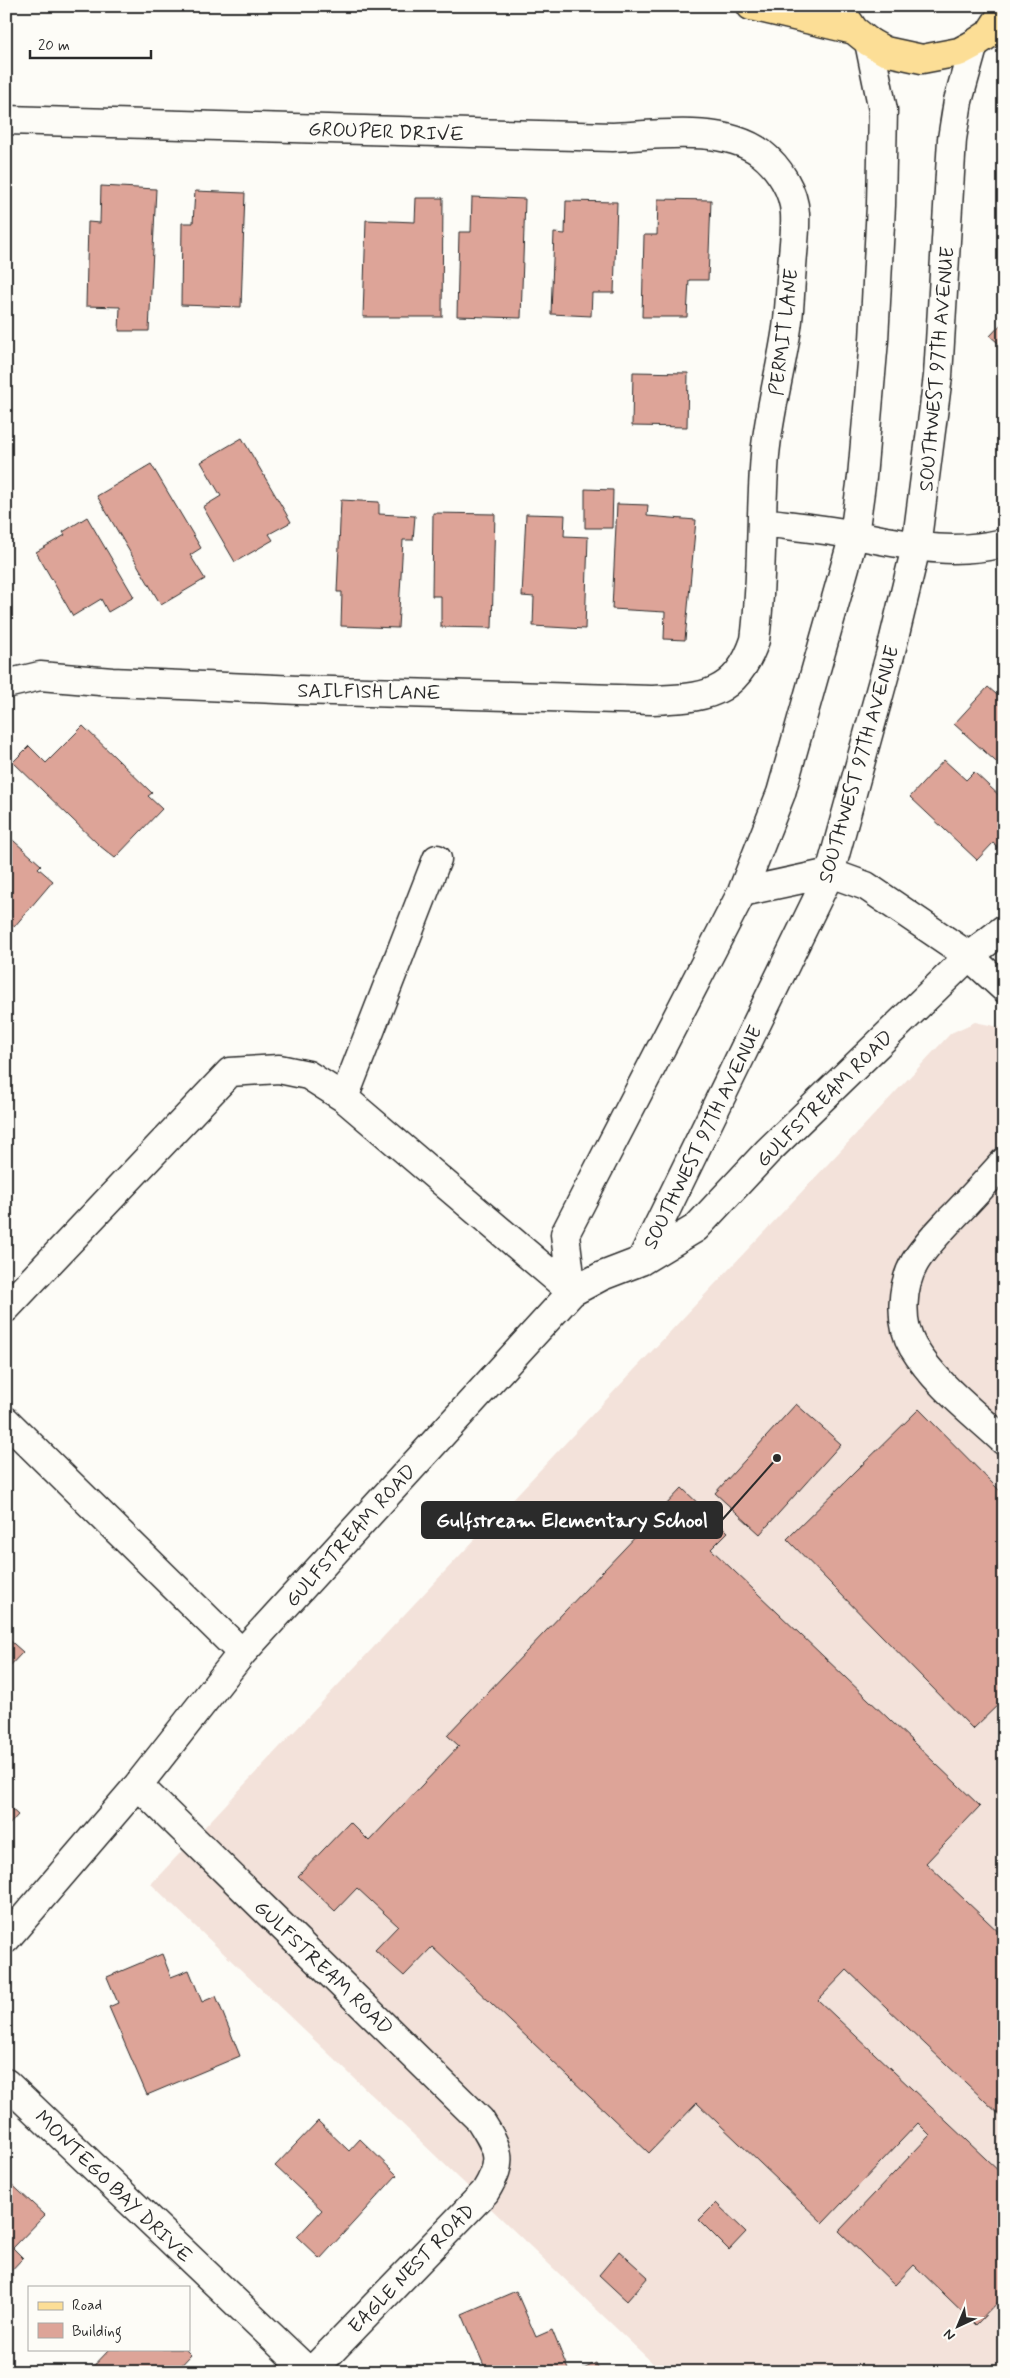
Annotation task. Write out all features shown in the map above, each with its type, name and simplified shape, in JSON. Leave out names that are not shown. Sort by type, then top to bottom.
[{"type":"main road","points":[[751,6],[861,36],[885,51],[922,59],[959,52],[989,36],[1004,11]]},
{"type":"main road","points":[[838,6],[861,36]]},
{"type":"street","points":[[572,1292],[565,1234],[742,892],[781,793],[854,534],[862,478],[874,340],[881,204],[883,110],[861,36]]},
{"type":"street","name":"SOUTHWEST 97TH AVENUE","points":[[572,1292],[602,1276],[641,1261],[830,873],[890,655],[916,547],[938,376],[952,139],[958,101],[989,36]]},
{"type":"street","name":"GROUPER DRIVE","points":[[6,120],[613,137],[686,134],[719,137],[745,143],[761,153]]},
{"type":"street","name":"PERMIT LANE","points":[[729,683],[750,655],[755,640],[766,454],[787,327],[795,214],[792,195],[783,178],[761,153]]},
{"type":"street","points":[[763,522],[854,534],[916,547],[976,550],[1004,543]]},
{"type":"street","name":"SAILFISH LANE","points":[[9,678],[59,676],[112,682],[288,690],[652,700],[693,699],[716,691],[729,683]]},
{"type":"street","points":[[344,1098],[437,859]]},
{"type":"street","points":[[742,892],[830,873],[866,886],[969,956],[1004,988]]},
{"type":"street","name":"GULFSTREAM ROAD","points":[[641,1261],[696,1228],[768,1151],[969,956],[1004,929]]},
{"type":"street","points":[[6,1308],[230,1072],[279,1069],[308,1075],[344,1098],[572,1292]]},
{"type":"street","points":[[1004,1162],[919,1257],[908,1278],[904,1297],[907,1330],[912,1346],[936,1376],[1004,1440]]},
{"type":"street","name":"GULFSTREAM ROAD","points":[[6,1939],[138,1785],[242,1653],[572,1292]]},
{"type":"street","points":[[6,1421],[242,1653]]},
{"type":"street","name":"GULFSTREAM ROAD","points":[[138,1785],[480,2120],[491,2138],[498,2158]]},
{"type":"street","name":"MONTEGO BAY DRIVE","points":[[6,2083],[310,2372]]},
{"type":"street","name":"EAGLE NEST ROAD","points":[[310,2372],[485,2192],[496,2173],[498,2158]]},
{"type":"shaded area","points":[[975,1022],[999,1027],[1004,1032],[1004,2372],[662,2372],[151,1884],[951,1033]]},
{"type":"building","points":[[101,186],[156,189],[149,331],[119,331],[120,307],[86,306],[88,222],[100,223]]},
{"type":"building","points":[[195,191],[245,193],[241,307],[181,305],[182,223],[193,223]]},
{"type":"building","points":[[472,197],[525,199],[521,318],[457,316],[459,232],[471,232]]},
{"type":"building","points":[[416,198],[443,198],[442,317],[363,317],[366,220],[415,222]]},
{"type":"building","points":[[658,199],[711,200],[708,280],[689,280],[687,317],[642,317],[644,235],[657,235]]},
{"type":"building","points":[[566,201],[617,202],[614,293],[592,293],[591,316],[551,314],[554,233],[565,234]]},
{"type":"building","points":[[1004,321],[1004,348],[990,336]]},
{"type":"building","points":[[633,372],[688,373],[687,427],[632,426]]},
{"type":"building","points":[[242,438],[291,522],[269,534],[273,540],[235,562],[203,507],[221,496],[201,462]]},
{"type":"building","points":[[151,464],[201,548],[190,555],[205,579],[161,605],[97,496]]},
{"type":"building","points":[[585,489],[613,490],[612,528],[585,528]]},
{"type":"building","points":[[341,500],[379,502],[379,514],[415,516],[413,540],[403,540],[398,628],[341,626],[342,592],[337,592]]},
{"type":"building","points":[[617,504],[648,505],[647,516],[696,520],[685,640],[664,639],[665,612],[612,609]]},
{"type":"building","points":[[433,513],[495,514],[492,628],[441,627],[441,596],[432,596]]},
{"type":"building","points":[[526,514],[565,515],[564,536],[588,537],[585,629],[533,626],[534,597],[522,596]]},
{"type":"building","points":[[87,517],[134,597],[108,612],[101,599],[73,616],[36,552],[65,535],[63,532]]},
{"type":"building","points":[[988,687],[1004,701],[1004,769],[954,724]]},
{"type":"building","points":[[83,726],[152,793],[148,796],[162,809],[115,858],[100,846],[13,762],[29,746],[46,763]]},
{"type":"building","points":[[944,760],[966,780],[974,772],[1004,800],[1004,853],[993,843],[977,860],[910,797]]},
{"type":"building","points":[[6,834],[41,865],[38,868],[53,881],[14,927],[6,920]]},
{"type":"building","points":[[796,1404],[841,1444],[760,1534],[715,1493]]},
{"type":"building","points":[[919,1409],[1004,1495],[1004,1699],[973,1729],[787,1539]]},
{"type":"building","points":[[682,1488],[728,1532],[711,1549],[980,1806],[926,1863],[1004,1937],[1004,2119],[847,1970],[818,2000],[1004,2176],[1004,2296],[976,2325],[914,2265],[895,2285],[839,2231],[930,2135],[918,2123],[823,2223],[697,2103],[649,2153],[432,1947],[404,1976],[375,1950],[398,1926],[357,1888],[335,1911],[298,1876],[350,1822],[369,1841],[459,1746],[447,1735]]},
{"type":"building","points":[[6,1637],[23,1652],[6,1670]]},
{"type":"building","points":[[6,1804],[18,1815],[6,1828]]},
{"type":"building","points":[[162,1954],[171,1977],[189,1970],[202,2002],[216,1996],[240,2056],[147,2095],[109,2007],[118,2003],[107,1977]]},
{"type":"building","points":[[318,2121],[349,2151],[360,2139],[397,2175],[320,2259],[297,2237],[322,2210],[275,2166]]},
{"type":"building","points":[[6,2179],[45,2215],[13,2248],[23,2258],[6,2276]]},
{"type":"building","points":[[716,2203],[746,2232],[729,2250],[699,2220]]},
{"type":"building","points":[[619,2251],[648,2277],[627,2301],[599,2275]]},
{"type":"building","points":[[516,2291],[536,2337],[552,2330],[569,2372],[477,2372],[485,2368],[462,2314]]},
{"type":"building","points":[[109,2350],[186,2350],[191,2355],[175,2372],[88,2372]]},
{"type":"building","points":[[596,2363],[600,2372],[577,2372]]},
{"type":"place","name":"Gulfstream Elementary School","points":[[777,1458]]}]
